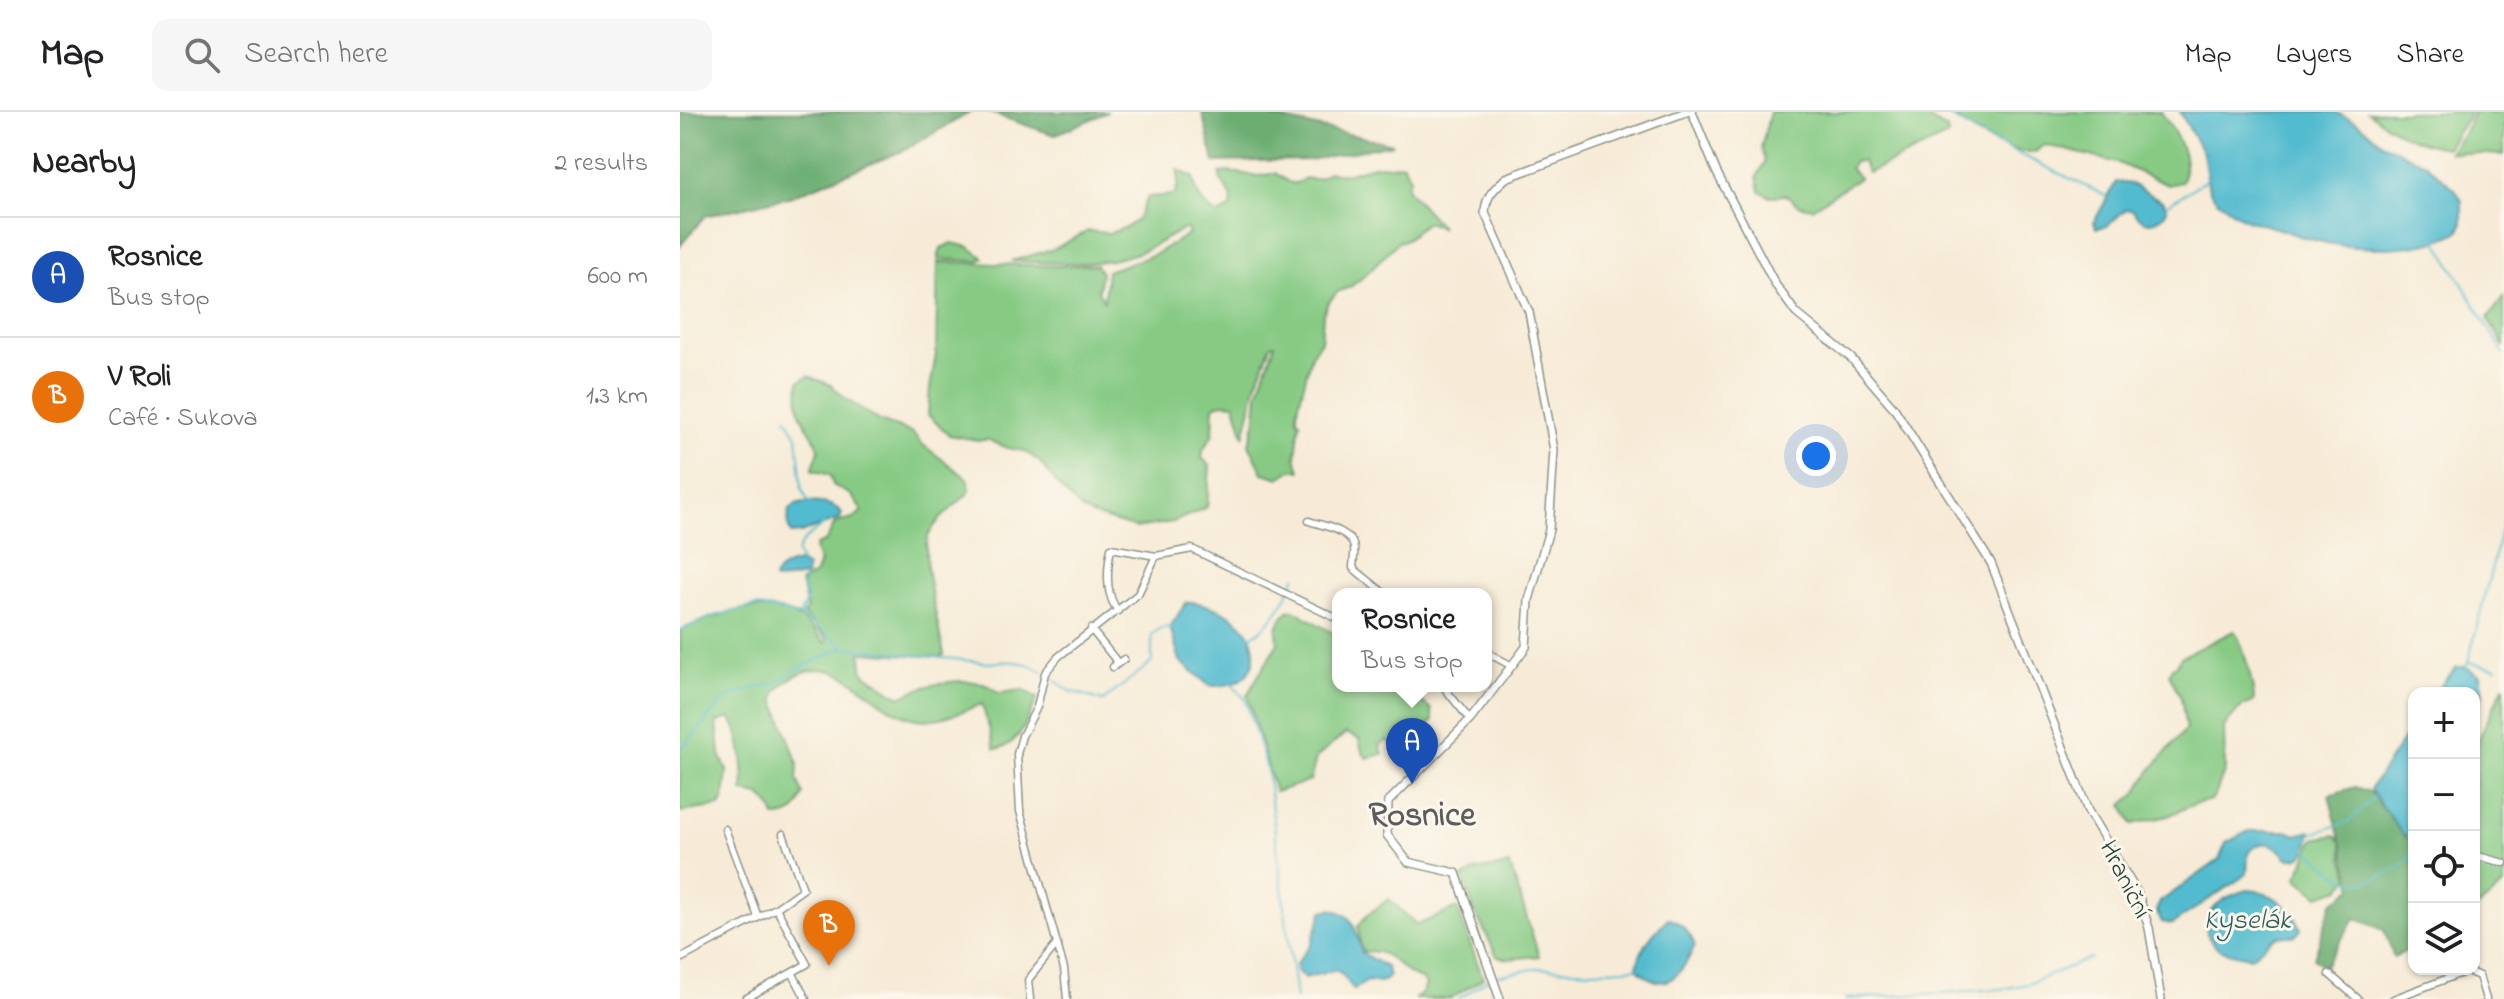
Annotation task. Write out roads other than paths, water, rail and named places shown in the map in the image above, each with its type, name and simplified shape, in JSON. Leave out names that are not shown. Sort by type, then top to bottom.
[{"type":"street","points":[[1492,692],[1526,647],[1529,600],[1549,530],[1554,450],[1529,312],[1485,213],[1489,193],[1506,178],[1686,112]]},
{"type":"street","name":"Hraniční","points":[[1692,112],[1716,171],[1775,284],[1796,313],[1851,358],[1894,408],[1991,563],[2088,811],[2138,894],[2149,928],[2161,999]]},
{"type":"street","points":[[1309,521],[1343,533],[1352,540],[1355,550],[1353,568],[1378,588]]},
{"type":"street","points":[[1118,611],[1110,601],[1111,548],[1156,556],[1192,549],[1332,616]]},
{"type":"street","points":[[1067,999],[1064,969],[1020,811],[1017,754],[1022,736],[1037,707],[1045,673],[1058,657],[1138,594],[1156,556]]},
{"type":"street","points":[[1091,629],[1118,663]]},
{"type":"street","points":[[1492,655],[1512,666]]},
{"type":"street","points":[[1448,692],[1470,720]]},
{"type":"street","points":[[1492,692],[1470,720],[1388,802],[1387,835],[1408,862],[1456,873],[1500,999]]},
{"type":"street","points":[[725,829],[758,917]]},
{"type":"street","points":[[680,959],[776,908],[803,889],[783,834]]},
{"type":"street","points":[[2480,857],[2504,863]]},
{"type":"street","points":[[745,999],[804,968],[807,961],[776,908]]},
{"type":"street","points":[[1030,999],[1028,980],[1056,945]]},
{"type":"street","points":[[2393,999],[2467,971],[2479,976],[2486,999]]},
{"type":"street","points":[[793,974],[806,999]]},
{"type":"street","points":[[2329,974],[2358,999]]},
{"type":"water","points":[[2180,112],[2335,112],[2358,123],[2383,144],[2426,164],[2455,189],[2462,201],[2462,224],[2459,231],[2425,244],[2385,248],[2326,243],[2249,221],[2217,200],[2209,190],[2203,153]]},
{"type":"water","points":[[2116,182],[2131,184],[2164,202],[2167,210],[2158,220],[2150,222],[2126,209],[2107,226],[2096,228],[2094,222]]},
{"type":"water","points":[[810,502],[835,507],[842,513],[840,519],[791,534],[789,510],[795,505]]},
{"type":"water","points":[[800,562],[807,567],[806,576],[774,579],[784,567]]},
{"type":"water","points":[[1194,602],[1230,615],[1250,637],[1253,663],[1244,677],[1236,682],[1210,686],[1180,661],[1170,627],[1186,603]]},
{"type":"water","points":[[2456,667],[2466,667],[2480,675],[2483,694],[2480,701],[2480,687],[2440,687]]},
{"type":"water","points":[[2408,733],[2408,835],[2403,835],[2370,789]]},
{"type":"water","points":[[2249,831],[2287,831],[2296,835],[2311,831],[2303,855],[2288,858],[2273,846],[2258,845],[2248,853],[2247,874],[2172,924],[2162,922],[2156,911],[2160,902],[2219,860],[2226,843]]},
{"type":"water","name":"Kyselák","points":[[2248,890],[2265,893],[2280,902],[2301,929],[2294,936],[2273,939],[2250,957],[2221,950],[2207,932],[2208,916],[2213,909],[2232,895]]},
{"type":"water","points":[[1331,909],[1350,920],[1362,953],[1386,967],[1389,975],[1385,980],[1367,981],[1354,990],[1335,970],[1305,978],[1297,971],[1296,964],[1311,944],[1323,911]]},
{"type":"water","points":[[1668,918],[1685,929],[1695,946],[1679,973],[1665,981],[1656,981],[1637,968],[1638,961],[1644,947]]},
{"type":"waterway","points":[[1940,112],[2106,196]]},
{"type":"waterway","points":[[2167,205],[2209,178]]},
{"type":"waterway","points":[[2435,238],[2504,354]]},
{"type":"waterway","points":[[786,417],[797,436],[802,489],[809,503]]},
{"type":"waterway","points":[[2468,662],[2504,519]]},
{"type":"waterway","points":[[801,564],[797,551],[803,541],[825,523]]},
{"type":"waterway","points":[[1250,637],[1272,619],[1296,576]]},
{"type":"waterway","points":[[801,616],[807,599],[803,588],[804,578]]},
{"type":"waterway","points":[[680,630],[714,616],[756,606],[801,616],[845,647],[990,663],[1017,662],[1043,672]]},
{"type":"waterway","points":[[1048,676],[1070,691],[1103,701],[1152,662],[1152,635],[1161,628],[1171,627]]},
{"type":"waterway","points":[[680,750],[731,695],[775,683],[844,647]]},
{"type":"waterway","points":[[2465,667],[2468,662],[2496,668]]},
{"type":"waterway","points":[[1231,683],[1245,699],[1267,769],[1296,999]]},
{"type":"waterway","points":[[2308,835],[2348,822],[2374,797]]},
{"type":"waterway","points":[[2306,848],[2334,872],[2354,882],[2376,878],[2408,862]]},
{"type":"waterway","points":[[1845,999],[2001,989],[2028,984],[2091,958]]},
{"type":"waterway","points":[[1495,976],[1539,968],[1592,971],[1637,968]]},
{"type":"waterway","points":[[1459,999],[1489,978]]},
{"type":"place","name":"Rosnice","points":[[1412,784]]},
{"type":"place","name":"V Roli","points":[[829,966]]},
{"type":"district","name":"Rosnice","points":[[1422,817]]}]
